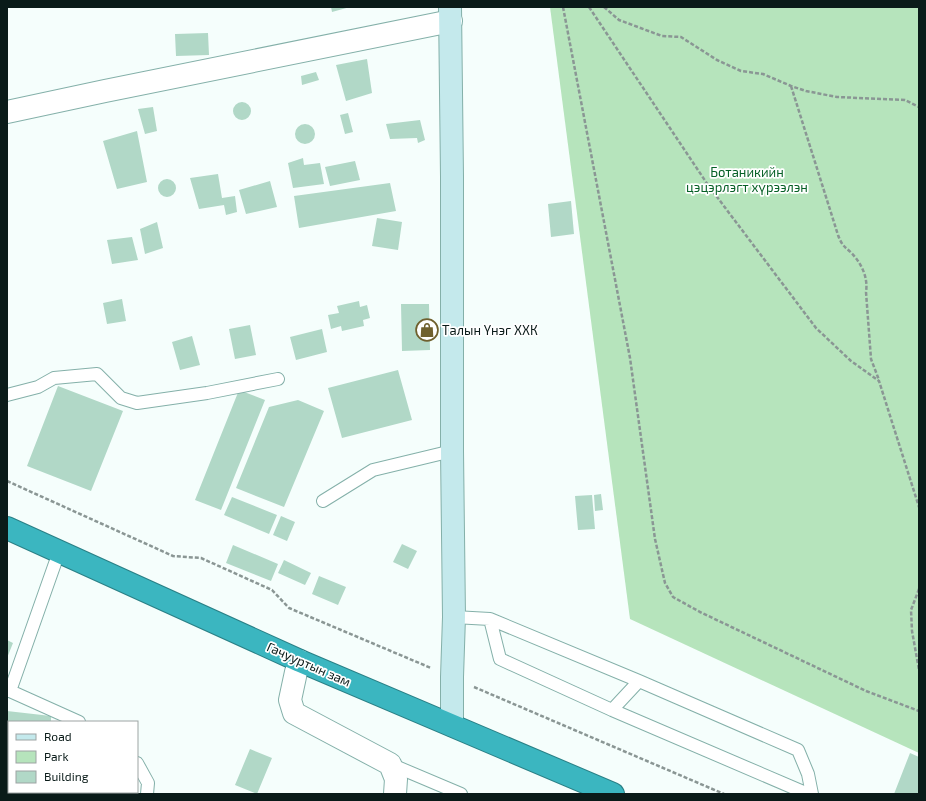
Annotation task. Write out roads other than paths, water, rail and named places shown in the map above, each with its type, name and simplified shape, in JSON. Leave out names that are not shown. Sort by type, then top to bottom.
[{"type":"highway","name":"Гачууртын зам","points":[[7,528],[300,661],[613,794]]},
{"type":"main road","points":[[450,14],[454,617],[452,725]]},
{"type":"street","points":[[7,112],[450,14]]},
{"type":"street","points":[[300,661],[290,700],[294,712],[390,764],[396,779],[395,794]]},
{"type":"lane","points":[[7,395],[38,387],[54,378],[97,374],[121,398],[137,403],[207,393],[278,379]]},
{"type":"lane","points":[[324,501],[373,470],[452,451]]},
{"type":"lane","points":[[59,552],[8,691],[77,721]]},
{"type":"lane","points":[[454,617],[490,619],[639,681],[798,750],[808,774],[812,794]]},
{"type":"lane","points":[[490,619],[500,659],[612,710],[808,794]]},
{"type":"lane","points":[[612,710],[639,681]]},
{"type":"lane","points":[[138,764],[148,783],[146,794]]},
{"type":"lane","points":[[390,764],[461,794]]},
{"type":"place","name":"Талын Үнэг ХХК","points":[[427,330]]},
{"type":"park label","name":"Ботаникийн цэцэрлэгт хүрээлэн","points":[[747,180]]}]
